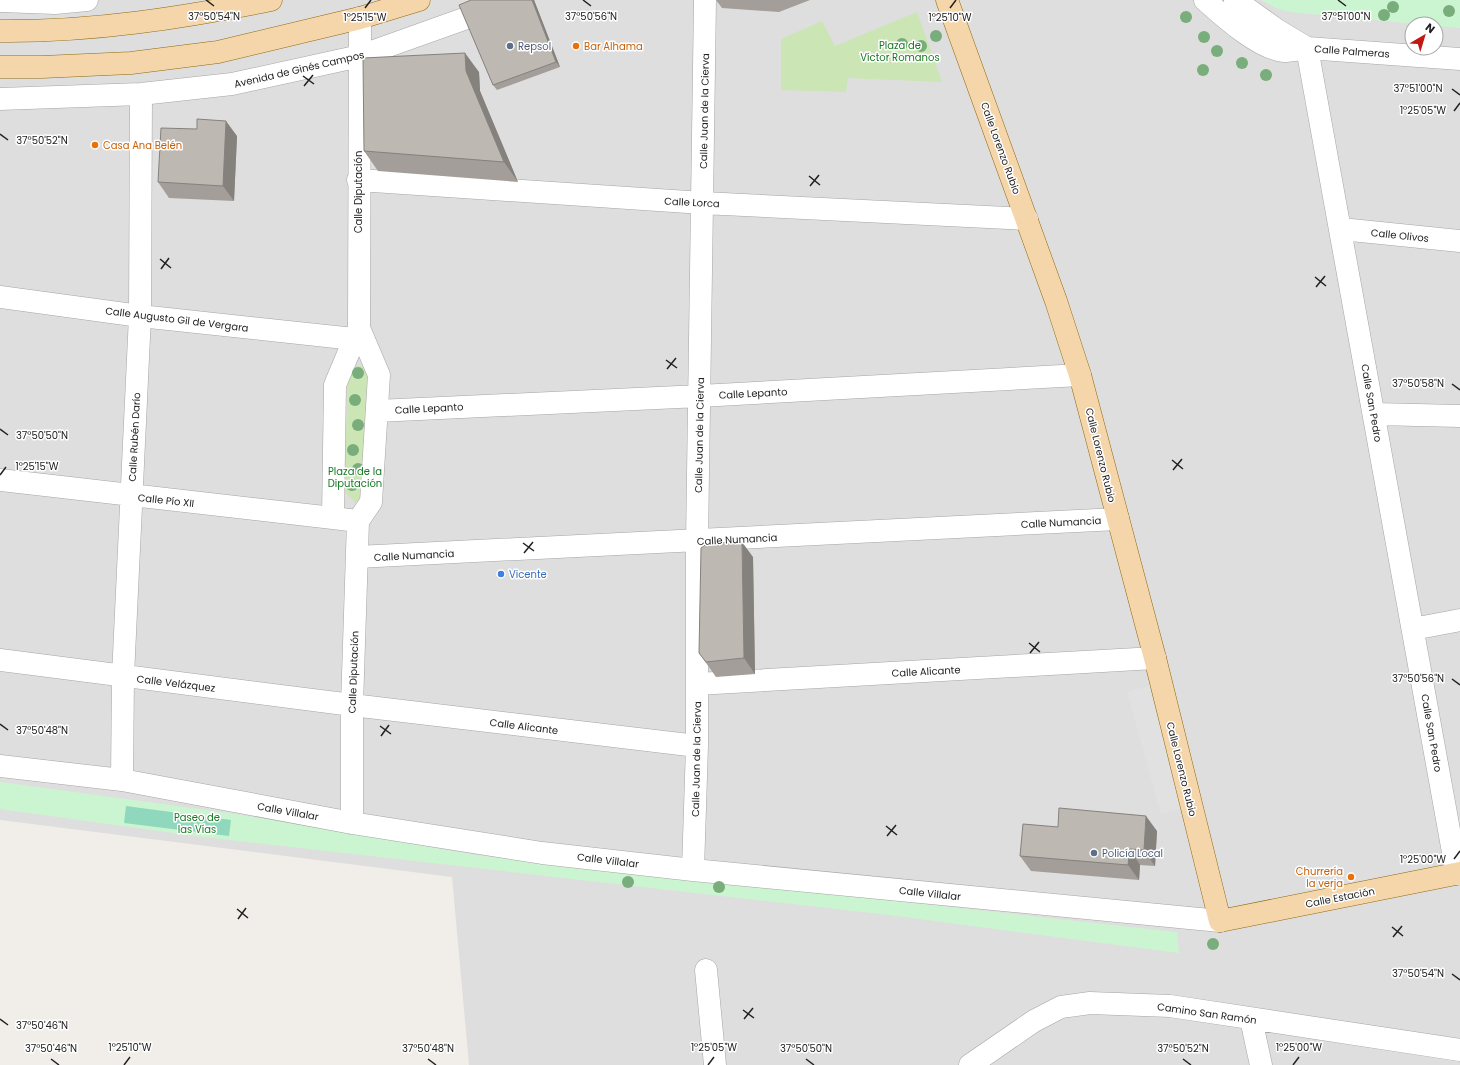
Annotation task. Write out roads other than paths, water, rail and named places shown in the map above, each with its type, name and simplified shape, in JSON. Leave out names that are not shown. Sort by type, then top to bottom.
[{"type":"main road","points":[[0,31],[27,31],[117,25],[190,16],[271,0]]},
{"type":"main road","points":[[0,67],[131,63],[210,53],[360,18],[420,0]]},
{"type":"main road","name":"Calle Lorenzo Rubio","points":[[947,0],[1026,219],[1080,375],[1155,658],[1220,921]]},
{"type":"main road","name":"Calle Estación","points":[[1220,921],[1458,874]]},
{"type":"street","points":[[0,1],[87,0]]},
{"type":"street","name":"Avenida de Ginés Campos","points":[[0,99],[142,94],[232,84],[360,56],[517,0]]},
{"type":"street","name":"Calle Juan de la Cierva","points":[[693,870],[697,746],[697,542],[705,0]]},
{"type":"street","points":[[1205,0],[1232,23],[1263,44],[1284,51],[1307,48]]},
{"type":"street","name":"Calle Palmeras","points":[[1235,0],[1276,30],[1307,48],[1460,59]]},
{"type":"street","name":"Calle Diputación","points":[[356,334],[360,18]]},
{"type":"street","name":"Calle San Pedro","points":[[1307,48],[1458,874]]},
{"type":"street","name":"Calle Rubén Darío","points":[[122,780],[123,676],[140,316],[142,94]]},
{"type":"street","name":"Calle Lorca","points":[[358,180],[703,203],[1026,219]]},
{"type":"street","name":"Calle Olivos","points":[[1341,229],[1460,241]]},
{"type":"street","name":"Calle Augusto Gil de Vergara","points":[[0,297],[140,316],[356,334]]},
{"type":"street","points":[[356,334],[379,375],[371,502],[358,521],[333,518],[335,385],[356,334]]},
{"type":"street","name":"Calle Lepanto","points":[[377,411],[700,396],[1080,375]]},
{"type":"street","points":[[1374,414],[1460,416]]},
{"type":"street","name":"Calle Pío XII","points":[[0,480],[333,518]]},
{"type":"street","name":"Calle Numancia","points":[[357,558],[697,542],[1118,519]]},
{"type":"street","name":"Calle Diputación","points":[[352,823],[352,706],[358,521]]},
{"type":"street","points":[[1413,628],[1460,620]]},
{"type":"street","name":"Calle Alicante","points":[[697,684],[1155,658]]},
{"type":"street","name":"Calle Velázquez","points":[[0,660],[352,706]]},
{"type":"street","name":"Calle Alicante","points":[[352,706],[697,746]]},
{"type":"street","name":"Calle Villalar","points":[[0,766],[122,780],[352,823],[542,853],[693,870],[1220,921]]},
{"type":"street","points":[[706,970],[715,1065]]},
{"type":"street","name":"Camino San Ramón","points":[[970,1065],[1034,1021],[1061,1007],[1090,1003],[1170,1006],[1460,1050]]},
{"type":"street","points":[[1251,1019],[1261,1065]]},
{"type":"place","name":"Repsol","points":[[510,46]]},
{"type":"place","name":"Bar Alhama","points":[[576,46]]},
{"type":"place","name":"Casa Ana Belén","points":[[95,145]]},
{"type":"place","name":"Vicente","points":[[501,574]]},
{"type":"place","name":"Policía Local","points":[[1094,853]]},
{"type":"place","name":"Churrería la verja","points":[[1351,877]]},
{"type":"park label","name":"Plaza de Víctor Romanos","points":[[900,50]]},
{"type":"park label","name":"Plaza de la Diputación","points":[[355,476]]},
{"type":"park label","name":"Paseo de las Vías","points":[[197,822]]}]
